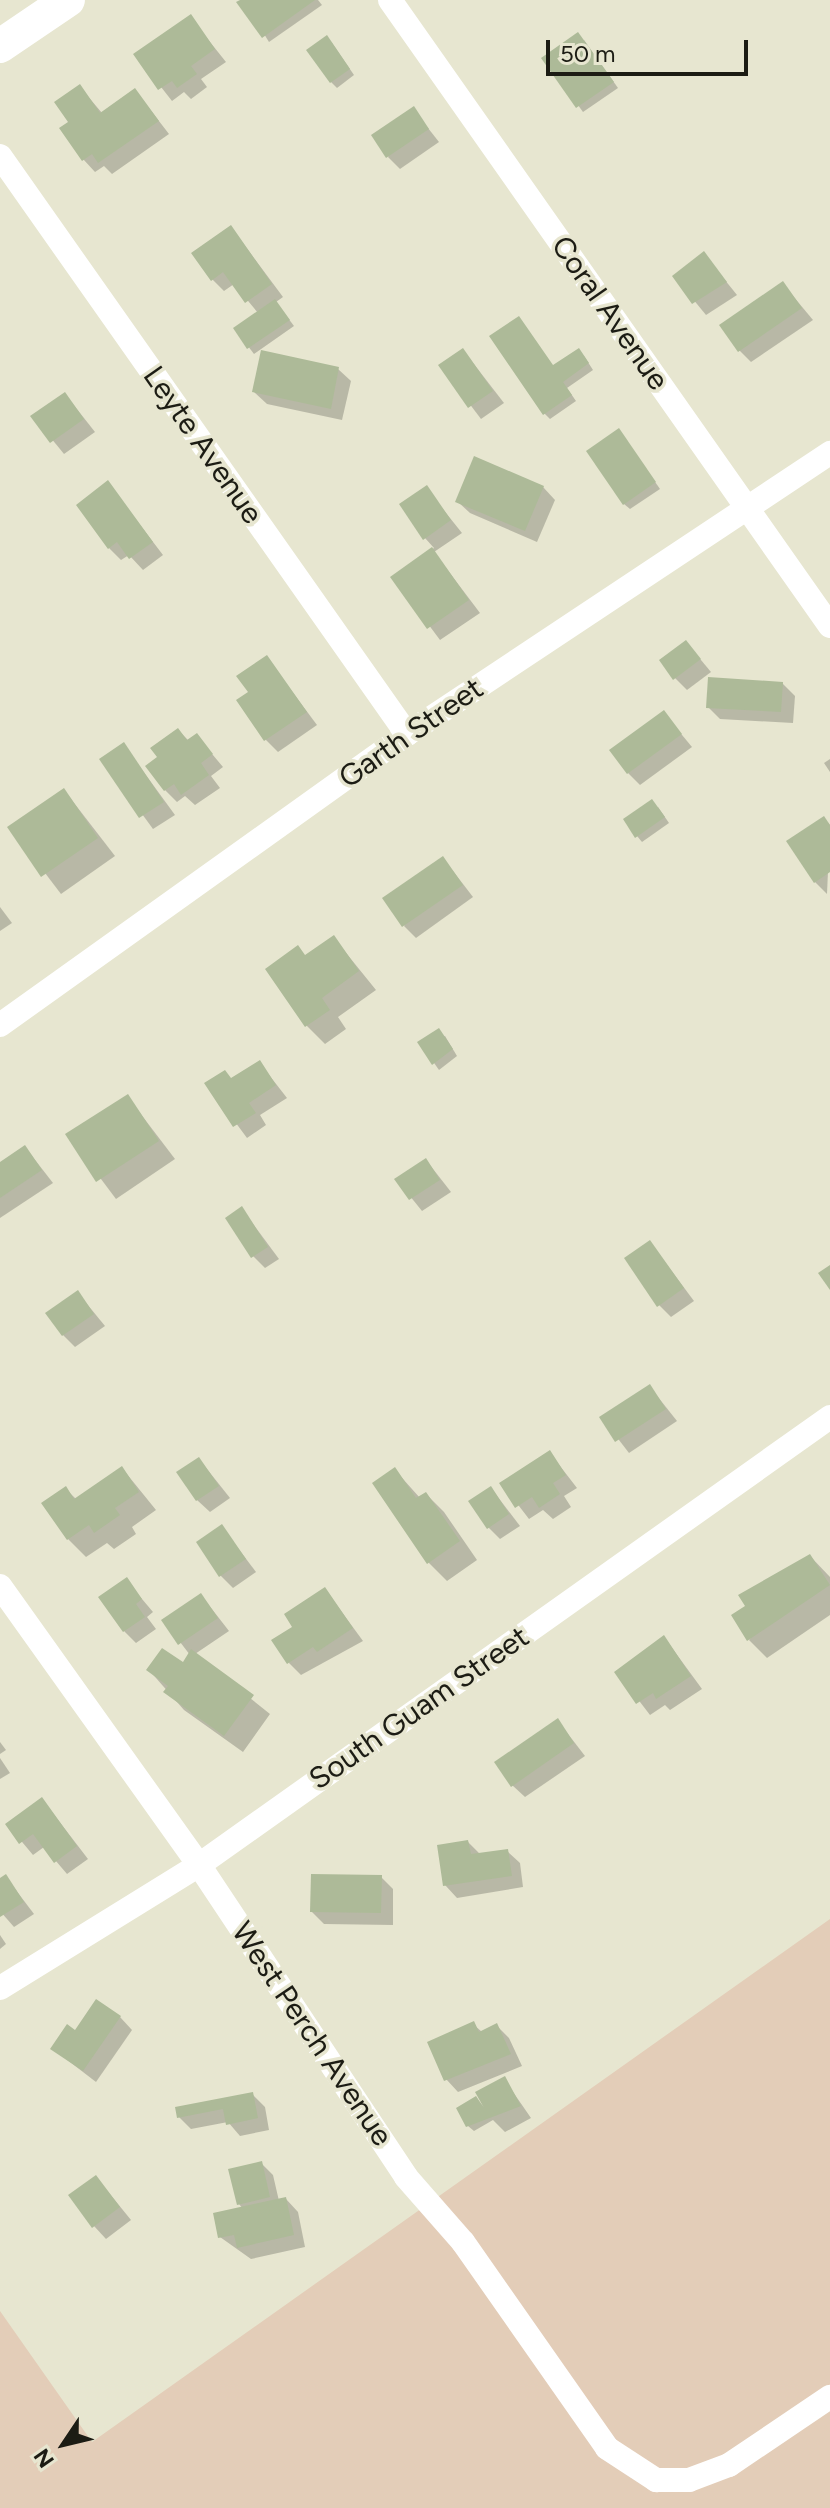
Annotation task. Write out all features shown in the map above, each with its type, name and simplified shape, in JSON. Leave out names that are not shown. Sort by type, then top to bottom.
[{"type":"street","points":[[0,46],[68,0]]},
{"type":"street","name":"Coral Avenue","points":[[390,0],[830,626]]},
{"type":"street","name":"Leyte Avenue","points":[[0,156],[407,734]]},
{"type":"street","name":"Garth Street","points":[[0,1025],[407,734],[830,453]]},
{"type":"street","name":"South Guam Street","points":[[0,1988],[199,1865],[830,1417]]},
{"type":"street","name":"West Perch Avenue","points":[[0,1586],[199,1865],[406,2177],[463,2242],[607,2448],[637,2471],[656,2480],[689,2480],[729,2465],[830,2397]]},
{"type":"shaded area","points":[[830,1919],[830,2508],[0,2508],[0,2311],[92,2442]]},
{"type":"building","points":[[315,0],[262,38],[236,2]]},
{"type":"building","points":[[191,14],[215,49],[191,66],[197,74],[177,88],[172,81],[158,90],[133,54]]},
{"type":"building","points":[[578,32],[614,82],[576,108],[541,58]]},
{"type":"building","points":[[327,35],[350,69],[330,83],[306,50]]},
{"type":"building","points":[[80,84],[100,113],[135,88],[159,121],[98,163],[92,154],[82,161],[59,128],[68,122],[54,102]]},
{"type":"building","points":[[414,106],[429,129],[386,158],[371,135]]},
{"type":"building","points":[[231,225],[272,284],[245,303],[223,272],[211,281],[191,253]]},
{"type":"building","points":[[704,251],[727,282],[692,304],[672,276]]},
{"type":"building","points":[[783,281],[802,308],[738,352],[719,325]]},
{"type":"building","points":[[275,299],[290,320],[247,349],[233,328]]},
{"type":"building","points":[[519,316],[553,365],[579,348],[589,363],[563,382],[572,395],[543,415],[489,336]]},
{"type":"building","points":[[463,348],[493,391],[468,408],[438,365]]},
{"type":"building","points":[[261,350],[339,367],[331,409],[252,392]]},
{"type":"building","points":[[65,392],[84,419],[50,443],[30,416]]},
{"type":"building","points":[[619,428],[656,482],[623,505],[586,451]]},
{"type":"building","points":[[474,456],[544,486],[525,531],[455,502]]},
{"type":"building","points":[[108,480],[153,542],[129,559],[117,542],[108,549],[76,505]]},
{"type":"building","points":[[427,485],[451,520],[423,540],[399,504]]},
{"type":"building","points":[[432,547],[469,600],[427,629],[390,577]]},
{"type":"building","points":[[686,640],[701,659],[673,680],[659,660]]},
{"type":"building","points":[[267,655],[307,712],[264,741],[236,700],[248,692],[236,676]]},
{"type":"building","points":[[708,677],[783,682],[781,712],[706,708]]},
{"type":"building","points":[[664,710],[682,734],[627,774],[609,750]]},
{"type":"building","points":[[178,728],[187,740],[197,733],[213,754],[201,763],[209,775],[181,795],[174,784],[164,791],[145,766],[157,757],[150,748]]},
{"type":"building","points":[[124,742],[164,802],[139,818],[99,759]]},
{"type":"building","points":[[64,788],[98,838],[41,877],[7,827]]},
{"type":"building","points":[[652,799],[665,817],[635,838],[623,819]]},
{"type":"building","points":[[824,816],[830,825],[830,872],[814,883],[786,841]]},
{"type":"building","points":[[443,856],[463,885],[402,927],[382,898]]},
{"type":"building","points":[[334,935],[359,971],[322,998],[330,1010],[305,1027],[265,969],[298,945],[305,955]]},
{"type":"building","points":[[439,1028],[453,1049],[432,1065],[417,1042]]},
{"type":"building","points":[[260,1060],[276,1085],[249,1103],[256,1113],[233,1127],[204,1083],[225,1070],[231,1078]]},
{"type":"building","points":[[128,1094],[159,1141],[96,1182],[65,1134]]},
{"type":"building","points":[[25,1145],[42,1170],[0,1198],[0,1162]]},
{"type":"building","points":[[426,1158],[440,1180],[409,1200],[394,1179]]},
{"type":"building","points":[[242,1206],[268,1247],[251,1258],[225,1218]]},
{"type":"building","points":[[650,1240],[684,1288],[657,1307],[624,1258]]},
{"type":"building","points":[[830,1265],[830,1290],[818,1273]]},
{"type":"building","points":[[78,1290],[94,1314],[62,1336],[45,1313]]},
{"type":"building","points":[[650,1384],[666,1409],[615,1442],[599,1417]]},
{"type":"building","points":[[550,1450],[566,1475],[553,1483],[560,1494],[539,1508],[532,1497],[515,1508],[499,1483]]},
{"type":"building","points":[[199,1457],[219,1486],[196,1501],[176,1472]]},
{"type":"building","points":[[122,1466],[139,1492],[115,1508],[120,1515],[94,1533],[89,1525],[67,1540],[41,1503],[66,1486],[74,1499]]},
{"type":"building","points":[[395,1467],[416,1498],[426,1492],[460,1541],[427,1564],[372,1483]]},
{"type":"building","points":[[491,1486],[509,1514],[487,1529],[468,1501]]},
{"type":"building","points":[[222,1524],[246,1559],[219,1577],[196,1542]]},
{"type":"building","points":[[810,1554],[830,1585],[747,1641],[731,1615],[745,1606],[738,1595]]},
{"type":"building","points":[[127,1577],[142,1599],[136,1604],[145,1617],[123,1632],[98,1597]]},
{"type":"building","points":[[325,1587],[353,1628],[317,1652],[313,1647],[287,1664],[271,1640],[292,1627],[284,1614]]},
{"type":"building","points":[[201,1593],[218,1618],[178,1645],[161,1620]]},
{"type":"building","points":[[664,1635],[691,1676],[656,1699],[653,1693],[636,1704],[614,1672]]},
{"type":"building","points":[[162,1648],[183,1662],[191,1649],[254,1695],[224,1736],[163,1692],[168,1686],[146,1670]]},
{"type":"building","points":[[558,1718],[574,1743],[511,1787],[494,1762]]},
{"type":"building","points":[[42,1797],[77,1846],[54,1863],[33,1834],[19,1844],[5,1824]]},
{"type":"building","points":[[468,1840],[471,1854],[508,1849],[512,1876],[443,1886],[437,1845]]},
{"type":"building","points":[[6,1874],[24,1902],[0,1917],[0,1878]]},
{"type":"building","points":[[311,1874],[382,1875],[381,1913],[310,1912]]},
{"type":"building","points":[[96,1999],[121,2016],[83,2071],[50,2049],[67,2024],[75,2030]]},
{"type":"building","points":[[474,2021],[479,2032],[497,2023],[511,2054],[444,2081],[427,2042]]},
{"type":"building","points":[[505,2076],[521,2106],[466,2127],[456,2108],[476,2096],[484,2108],[475,2092]]},
{"type":"building","points":[[253,2092],[258,2118],[226,2125],[223,2109],[177,2118],[175,2107]]},
{"type":"building","points":[[262,2161],[270,2197],[237,2205],[228,2169]]},
{"type":"building","points":[[96,2175],[120,2207],[92,2228],[68,2195]]},
{"type":"building","points":[[286,2197],[294,2235],[237,2248],[234,2235],[218,2238],[213,2213]]}]
